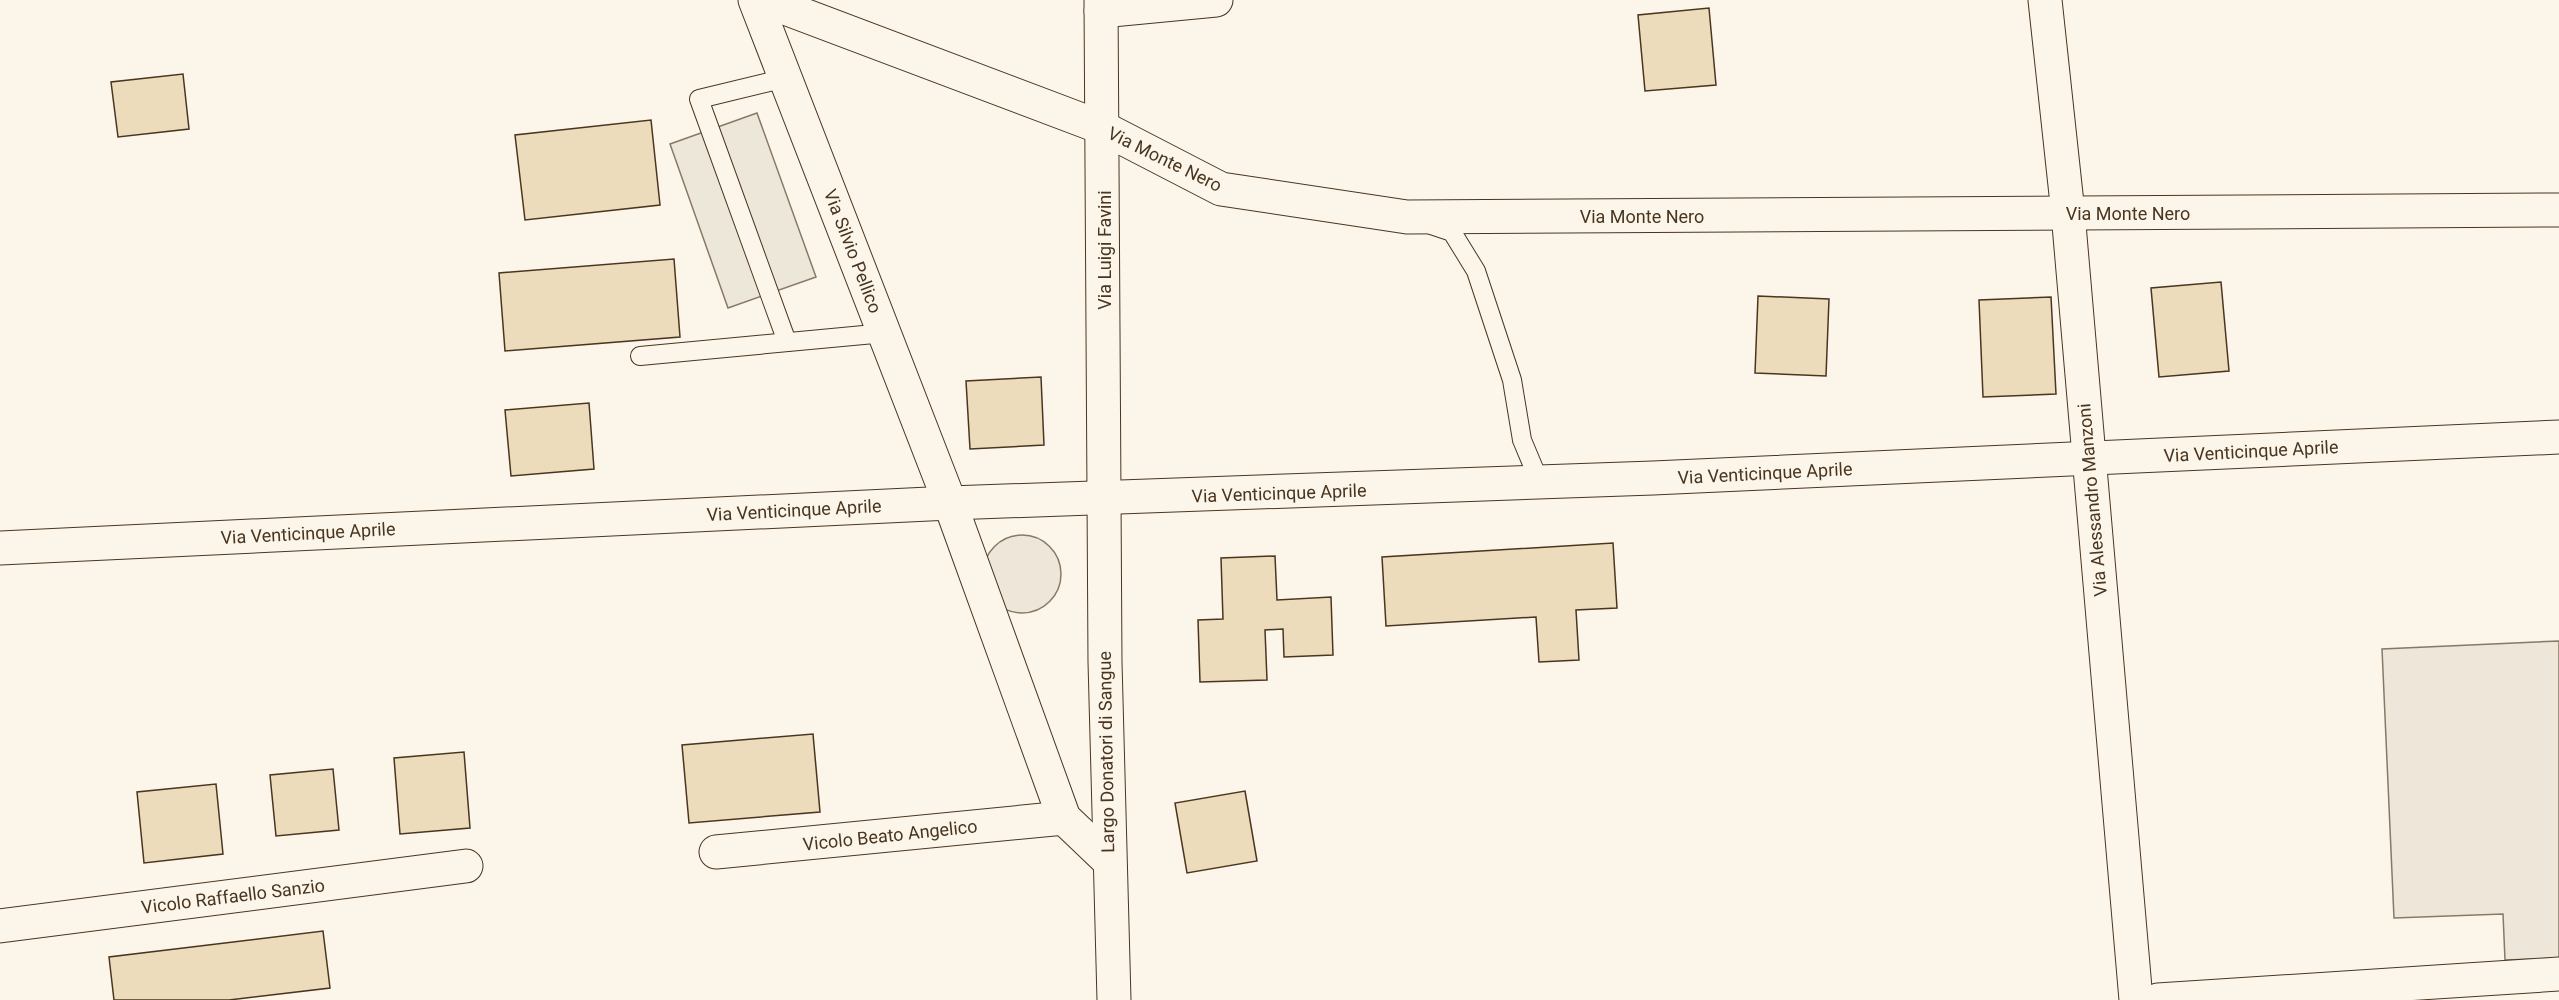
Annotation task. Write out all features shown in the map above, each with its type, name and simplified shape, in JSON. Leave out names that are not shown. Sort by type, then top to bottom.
[{"type":"street","name":"Via Silvio Pellico","points":[[755,0],[950,503]]},
{"type":"street","name":"Via Monte Nero","points":[[764,0],[1103,128],[1221,189],[1407,217],[2559,210]]},
{"type":"street","points":[[1101,6],[1216,0]]},
{"type":"street","name":"Via Alessandro Manzoni","points":[[2045,0],[2068,213],[2136,1000]]},
{"type":"street","name":"Via Luigi Favini","points":[[1101,6],[1104,500]]},
{"type":"street","name":"Via Venticinque Aprile","points":[[0,548],[950,503],[1104,500],[1540,483],[2559,437]]},
{"type":"street","name":"Largo Donatori di Sangue","points":[[1104,500],[1109,861]]},
{"type":"street","name":"Largo Donatori di Sangue","points":[[950,503],[1064,818],[1109,861]]},
{"type":"street","name":"Vicolo Beato Angelico","points":[[716,852],[1064,818]]},
{"type":"street","points":[[1109,861],[1114,1000]]},
{"type":"street","name":"Vicolo Raffaello Sanzio","points":[[0,926],[466,866]]},
{"type":"street","points":[[2158,1000],[2559,974]]},
{"type":"lane","points":[[786,78],[699,99],[787,342]]},
{"type":"lane","points":[[1407,217],[1452,232],[1476,272],[1512,380],[1522,440],[1540,483]]},
{"type":"lane","points":[[640,356],[885,333]]},
{"type":"shaded area","points":[[757,113],[816,277],[728,308],[670,144]]},
{"type":"shaded area","points":[[1022,535],[1037,538],[1054,552],[1061,574],[1058,589],[1044,606],[1022,613],[1007,610],[990,596],[983,574],[986,559],[1000,542]]},
{"type":"shaded area","points":[[2559,641],[2559,958],[2505,960],[2503,914],[2394,918],[2382,649]]},
{"type":"building","points":[[1709,8],[1716,85],[1645,91],[1638,15]]},
{"type":"building","points":[[183,74],[189,129],[118,137],[111,82]]},
{"type":"building","points":[[651,120],[660,205],[525,220],[515,135]]},
{"type":"building","points":[[674,259],[680,337],[505,351],[499,273]]},
{"type":"building","points":[[2221,282],[2229,371],[2159,377],[2151,288]]},
{"type":"building","points":[[1758,296],[1829,299],[1826,376],[1755,373]]},
{"type":"building","points":[[2051,297],[2056,394],[1983,397],[1979,300]]},
{"type":"building","points":[[1041,377],[1044,445],[970,449],[966,381]]},
{"type":"building","points":[[589,403],[594,469],[511,476],[505,410]]},
{"type":"building","points":[[1613,543],[1617,608],[1576,610],[1579,660],[1539,662],[1536,617],[1386,626],[1382,557]]},
{"type":"building","points":[[1275,556],[1277,600],[1331,597],[1333,655],[1284,657],[1283,629],[1265,630],[1267,680],[1200,682],[1198,620],[1223,619],[1221,558]]},
{"type":"building","points":[[813,734],[820,812],[689,823],[682,745]]},
{"type":"building","points":[[464,752],[470,828],[400,834],[394,758]]},
{"type":"building","points":[[333,769],[339,830],[276,836],[270,775]]},
{"type":"building","points":[[216,784],[223,854],[144,863],[137,792]]},
{"type":"building","points":[[1245,791],[1257,861],[1187,873],[1175,803]]},
{"type":"building","points":[[323,931],[330,988],[229,1000],[114,1000],[109,957]]}]
